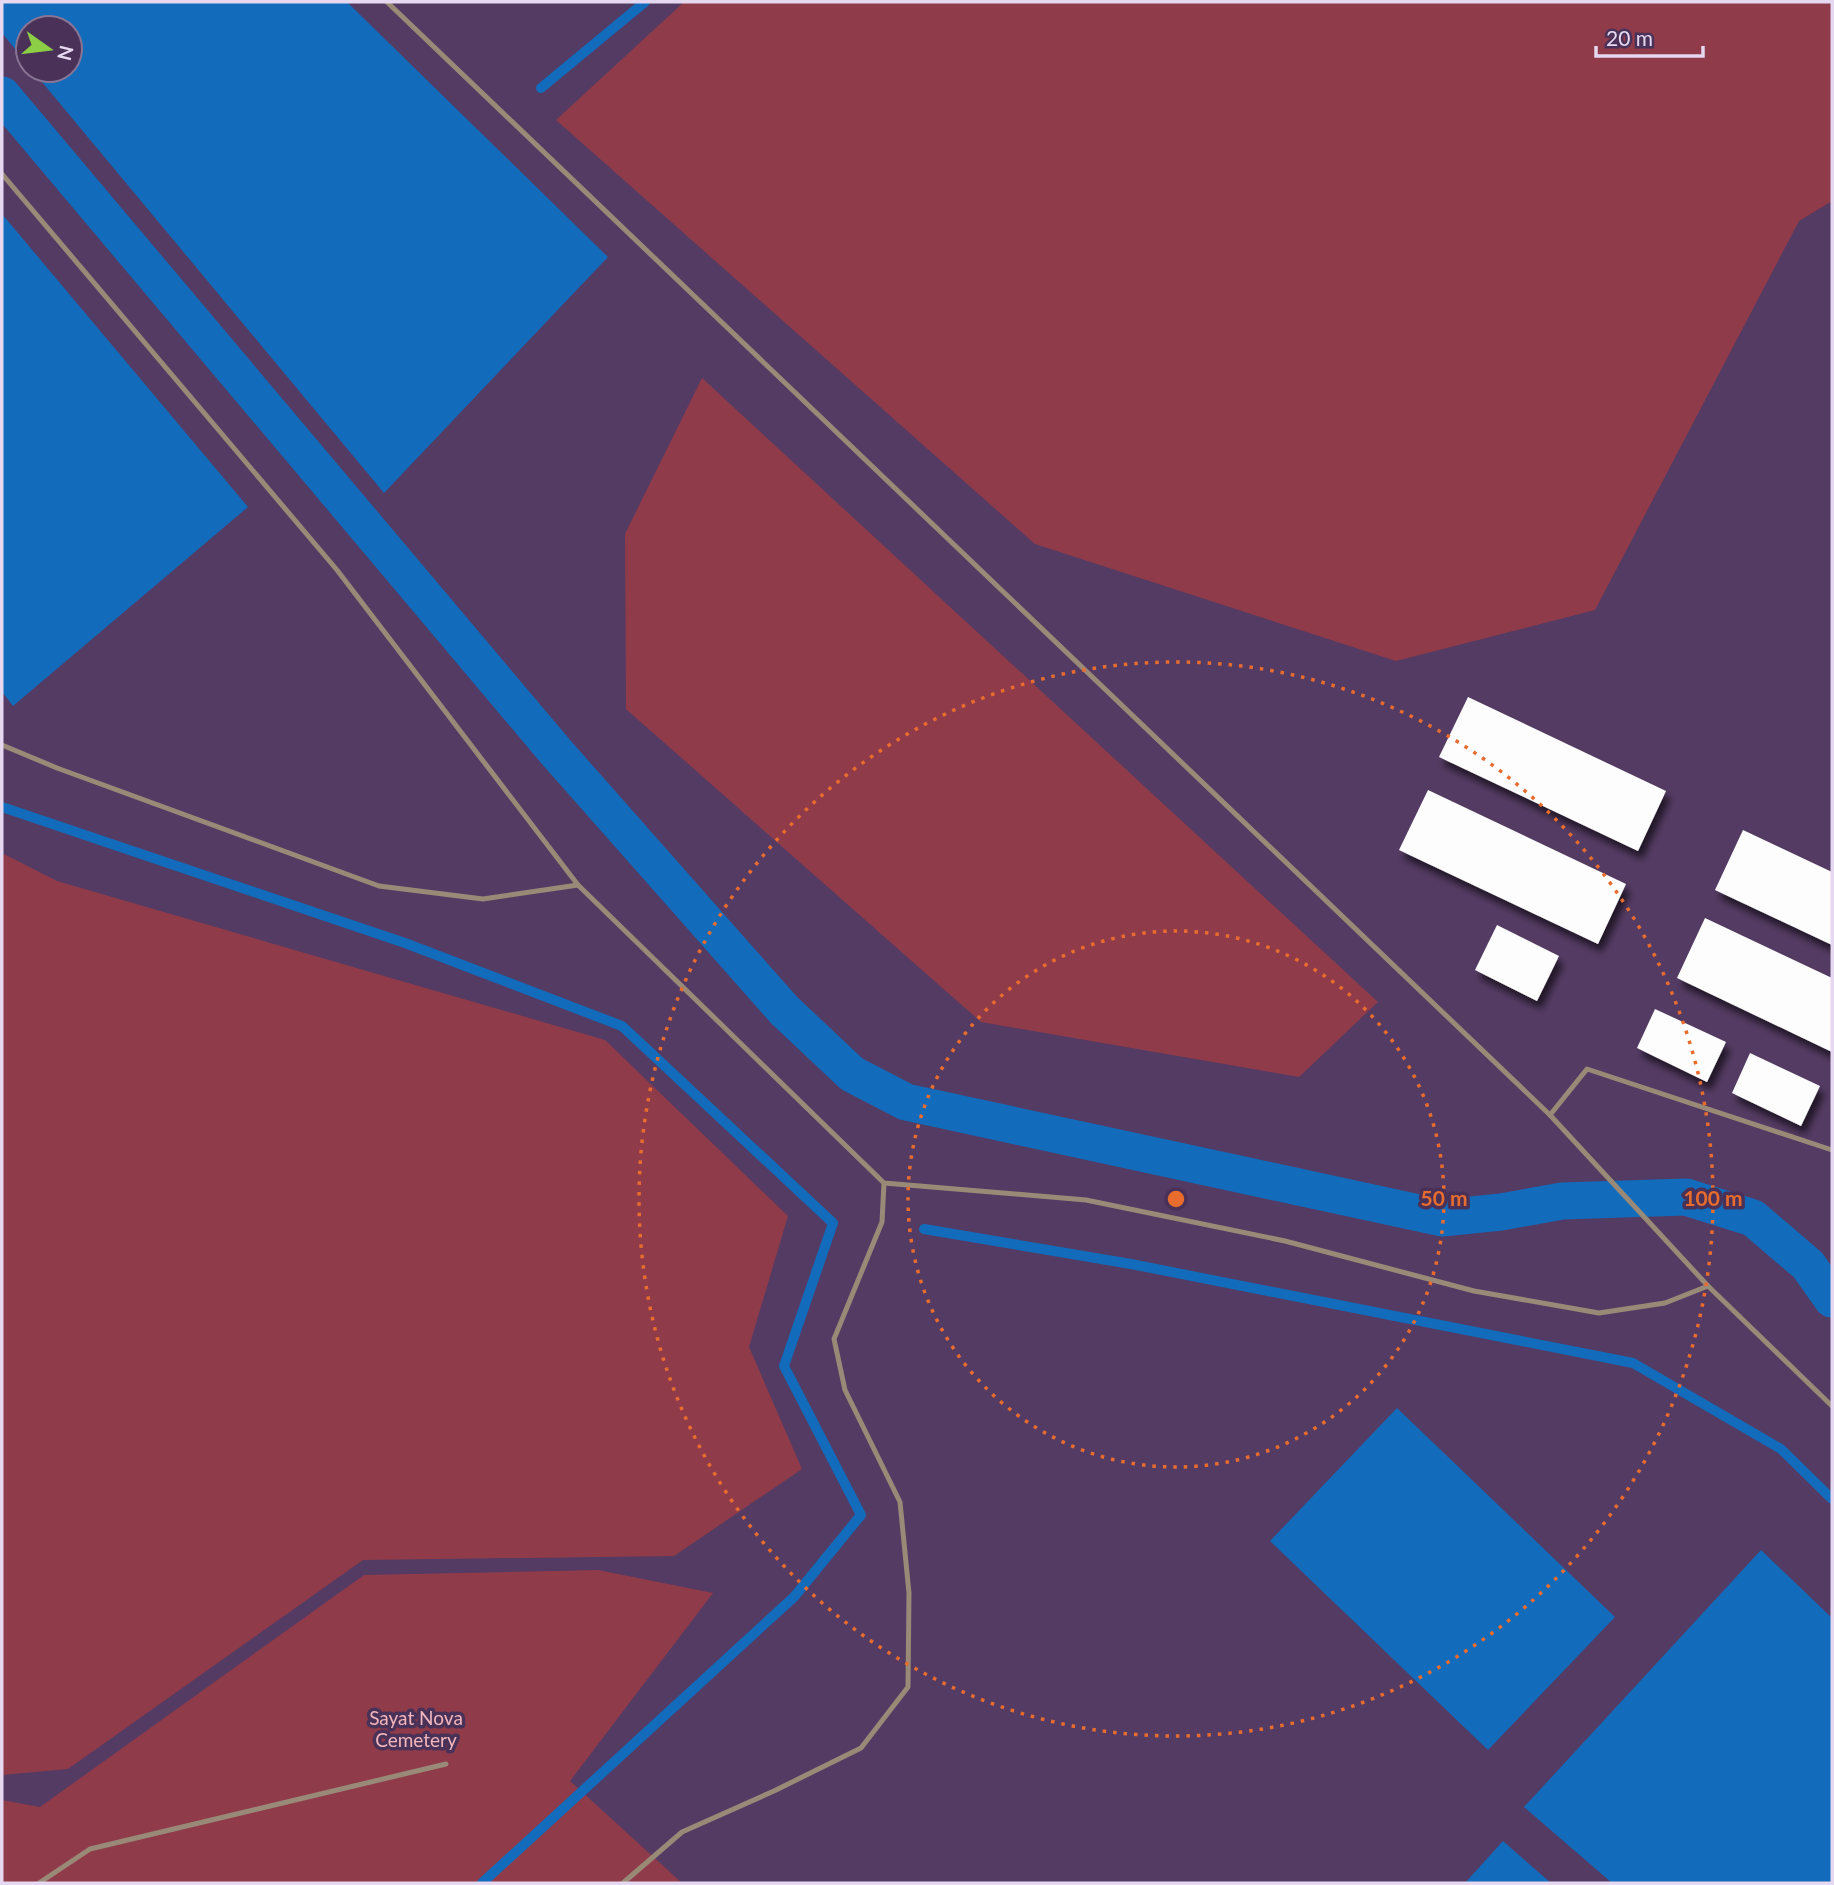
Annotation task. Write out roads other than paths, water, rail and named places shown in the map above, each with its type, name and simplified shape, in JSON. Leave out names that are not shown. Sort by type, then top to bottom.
[{"type":"lane","points":[[387,2],[1550,1115],[1708,1286],[1832,1405]]},
{"type":"lane","points":[[2,174],[337,570],[578,885],[884,1182],[1086,1200],[1286,1241],[1474,1291],[1599,1313],[1665,1303],[1708,1286]]},
{"type":"lane","points":[[2,745],[379,886],[482,899],[578,885]]},
{"type":"lane","points":[[1550,1115],[1587,1069],[1832,1150]]},
{"type":"lane","points":[[623,1883],[682,1832],[861,1748],[908,1687],[909,1594],[900,1502],[845,1390],[834,1339],[882,1223],[884,1182]]},
{"type":"lane","points":[[39,1883],[90,1849],[446,1764]]},
{"type":"water","points":[[2,2],[347,2],[608,257],[384,493],[44,84],[84,84],[84,14],[14,14],[14,48],[2,33]]},
{"type":"water","points":[[2,214],[248,507],[13,706],[2,692]]},
{"type":"water","points":[[1397,1408],[1615,1617],[1488,1750],[1270,1541]]},
{"type":"water","points":[[1761,1550],[1832,1618],[1832,1883],[1612,1883],[1524,1807]]},
{"type":"water","points":[[1503,1841],[1551,1883],[1465,1883]]},
{"type":"waterway","points":[[541,88],[645,2]]},
{"type":"waterway","points":[[2,95],[556,752],[784,1010],[852,1074],[906,1102],[1442,1218],[1501,1212],[1562,1201],[1686,1197],[1753,1218],[1808,1265],[1832,1299]]},
{"type":"waterway","points":[[2,807],[405,943],[622,1026],[833,1223],[784,1366],[861,1515],[794,1597],[482,1883]]},
{"type":"waterway","points":[[924,1229],[1131,1264],[1633,1363],[1781,1449],[1832,1499]]},
{"type":"park label","name":"Sayat Nova Cemetery","points":[[416,1729]]}]
